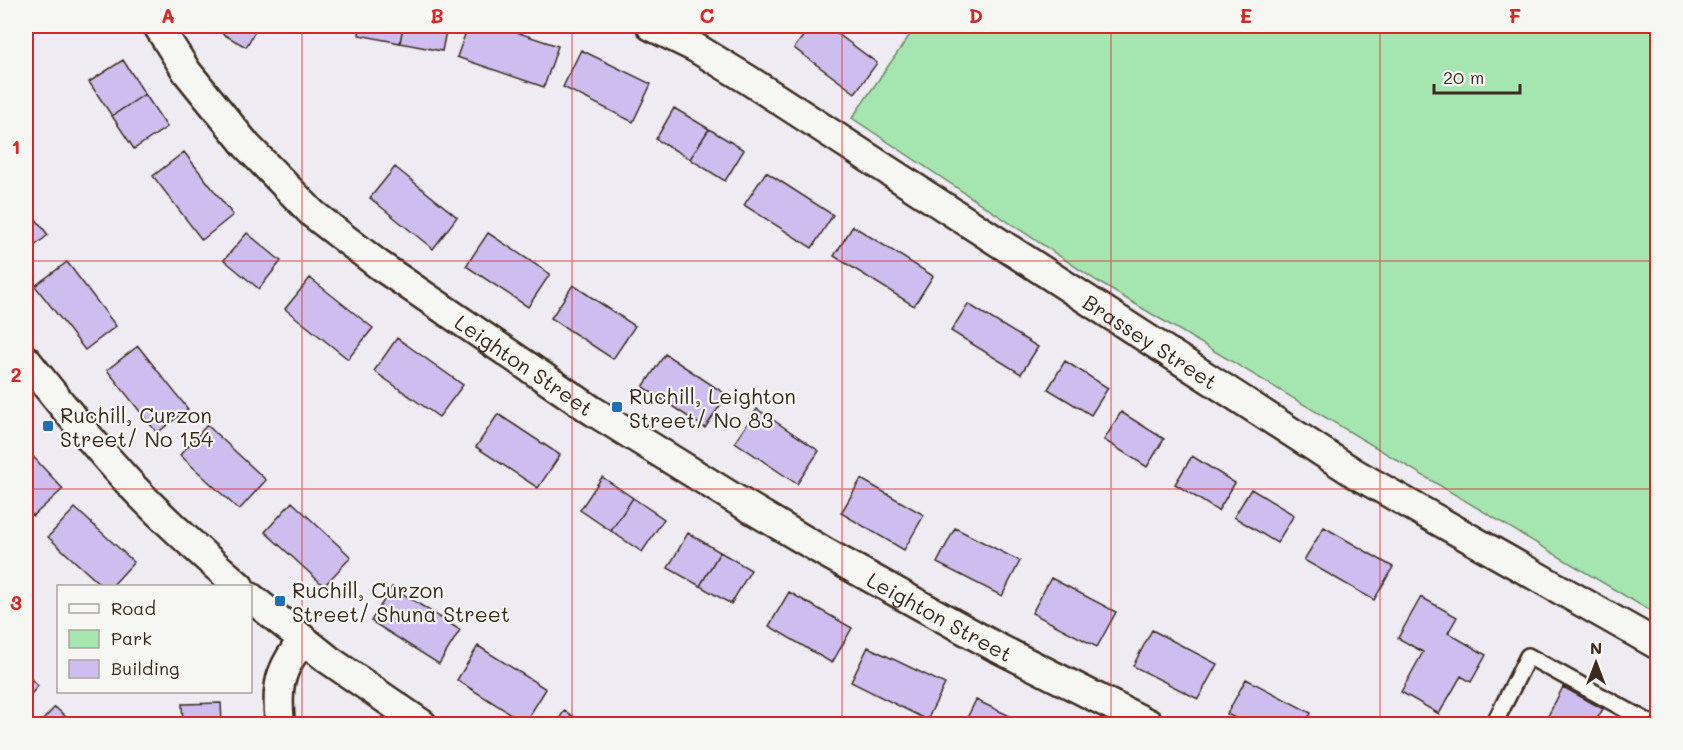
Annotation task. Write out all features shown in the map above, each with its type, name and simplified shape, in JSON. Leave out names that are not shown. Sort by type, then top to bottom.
[{"type":"street","name":"Leighton Street","points":[[158,26],[187,72],[205,95],[247,146],[297,199],[331,229],[426,298],[593,411],[826,553],[994,646],[1149,724]]},
{"type":"street","name":"Brassey Street","points":[[651,26],[696,48],[747,78],[1356,474],[1658,645]]},
{"type":"street","points":[[26,360],[132,486],[237,585]]},
{"type":"street","points":[[252,599],[348,674],[422,724]]},
{"type":"street","points":[[280,724],[278,694],[281,675],[290,657],[303,640]]},
{"type":"lane","points":[[1494,724],[1528,656],[1652,724]]},
{"type":"green space","points":[[916,26],[1657,26],[1657,615],[1100,283],[852,118]]},
{"type":"building","points":[[213,26],[258,26],[246,47],[212,28]]},
{"type":"building","points":[[360,26],[403,26],[400,43],[359,35]]},
{"type":"building","points":[[403,26],[447,26],[442,51],[400,43]]},
{"type":"building","points":[[468,26],[498,26],[558,46],[544,87],[457,57]]},
{"type":"building","points":[[750,26],[765,26],[760,32]]},
{"type":"building","points":[[811,26],[827,26],[877,63],[855,93],[794,48]]},
{"type":"building","points":[[581,50],[651,84],[633,122],[563,87]]},
{"type":"building","points":[[123,60],[145,94],[112,116],[89,82]]},
{"type":"building","points":[[145,94],[167,127],[134,149],[112,116]]},
{"type":"building","points":[[674,108],[709,129],[690,159],[656,139]]},
{"type":"building","points":[[709,129],[744,150],[725,181],[690,159]]},
{"type":"building","points":[[184,152],[233,215],[202,240],[153,176]]},
{"type":"building","points":[[395,167],[457,217],[433,249],[370,198]]},
{"type":"building","points":[[766,172],[833,215],[812,248],[744,205]]},
{"type":"building","points":[[26,206],[48,235],[26,253]]},
{"type":"building","points":[[853,226],[933,276],[914,306],[834,256]]},
{"type":"building","points":[[247,233],[281,261],[259,289],[224,260]]},
{"type":"building","points":[[488,233],[550,274],[528,307],[466,266]]},
{"type":"building","points":[[67,262],[116,326],[85,350],[35,286]]},
{"type":"building","points":[[310,278],[373,328],[348,359],[285,309]]},
{"type":"building","points":[[573,285],[635,326],[613,359],[551,318]]},
{"type":"building","points":[[968,304],[1038,347],[1021,374],[951,331]]},
{"type":"building","points":[[397,338],[463,385],[439,417],[374,371]]},
{"type":"building","points":[[138,346],[188,409],[157,433],[107,370]]},
{"type":"building","points":[[665,354],[727,395],[705,428],[643,387]]},
{"type":"building","points":[[1065,361],[1108,388],[1091,415],[1048,389]]},
{"type":"building","points":[[757,409],[819,451],[797,484],[735,442]]},
{"type":"building","points":[[1121,412],[1164,439],[1147,467],[1104,440]]},
{"type":"building","points":[[498,414],[560,455],[538,488],[476,447]]},
{"type":"building","points":[[207,425],[266,480],[239,510],[180,455]]},
{"type":"building","points":[[26,449],[63,489],[33,516],[26,507]]},
{"type":"building","points":[[1192,456],[1235,483],[1218,511],[1175,484]]},
{"type":"building","points":[[602,477],[633,498],[611,531],[580,510]]},
{"type":"building","points":[[861,479],[924,515],[904,550],[841,513]]},
{"type":"building","points":[[1251,489],[1294,515],[1277,543],[1234,517]]},
{"type":"building","points":[[633,498],[664,519],[642,552],[611,531]]},
{"type":"building","points":[[292,502],[351,557],[324,586],[265,532]]},
{"type":"building","points":[[75,508],[134,562],[113,585],[101,585],[48,537]]},
{"type":"building","points":[[1324,527],[1393,567],[1374,600],[1304,560]]},
{"type":"building","points":[[955,528],[1020,561],[1002,596],[937,563]]},
{"type":"building","points":[[688,533],[720,552],[700,586],[668,568]]},
{"type":"building","points":[[720,552],[751,570],[731,604],[700,586]]},
{"type":"building","points":[[1051,578],[1116,612],[1097,647],[1032,613]]},
{"type":"building","points":[[392,587],[460,630],[439,664],[371,621]]},
{"type":"building","points":[[789,592],[852,628],[832,663],[769,626]]},
{"type":"building","points":[[1421,597],[1457,617],[1448,633],[1486,655],[1471,682],[1461,676],[1439,714],[1401,692],[1423,652],[1398,638]]},
{"type":"building","points":[[1152,630],[1217,664],[1198,699],[1133,666]]},
{"type":"building","points":[[478,646],[546,689],[525,723],[457,680]]},
{"type":"building","points":[[868,647],[945,684],[927,720],[851,682]]},
{"type":"building","points":[[26,674],[38,686],[26,700]]},
{"type":"building","points":[[1246,679],[1311,713],[1305,724],[1247,724],[1227,714]]},
{"type":"building","points":[[1563,687],[1603,709],[1594,724],[1555,724],[1556,722],[1547,718]]},
{"type":"building","points":[[976,700],[1027,724],[964,724]]},
{"type":"building","points":[[221,703],[222,724],[183,724],[182,704]]},
{"type":"building","points":[[55,707],[74,724],[39,724]]},
{"type":"building","points":[[564,711],[587,724],[556,724]]},
{"type":"place","name":"Ruchill, Leighton Street/ No 83","points":[[617,407]]},
{"type":"place","name":"Ruchill, Curzon Street/ No 154","points":[[48,426]]},
{"type":"place","name":"Ruchill, Curzon Street/ Shuna Street","points":[[280,601]]}]
